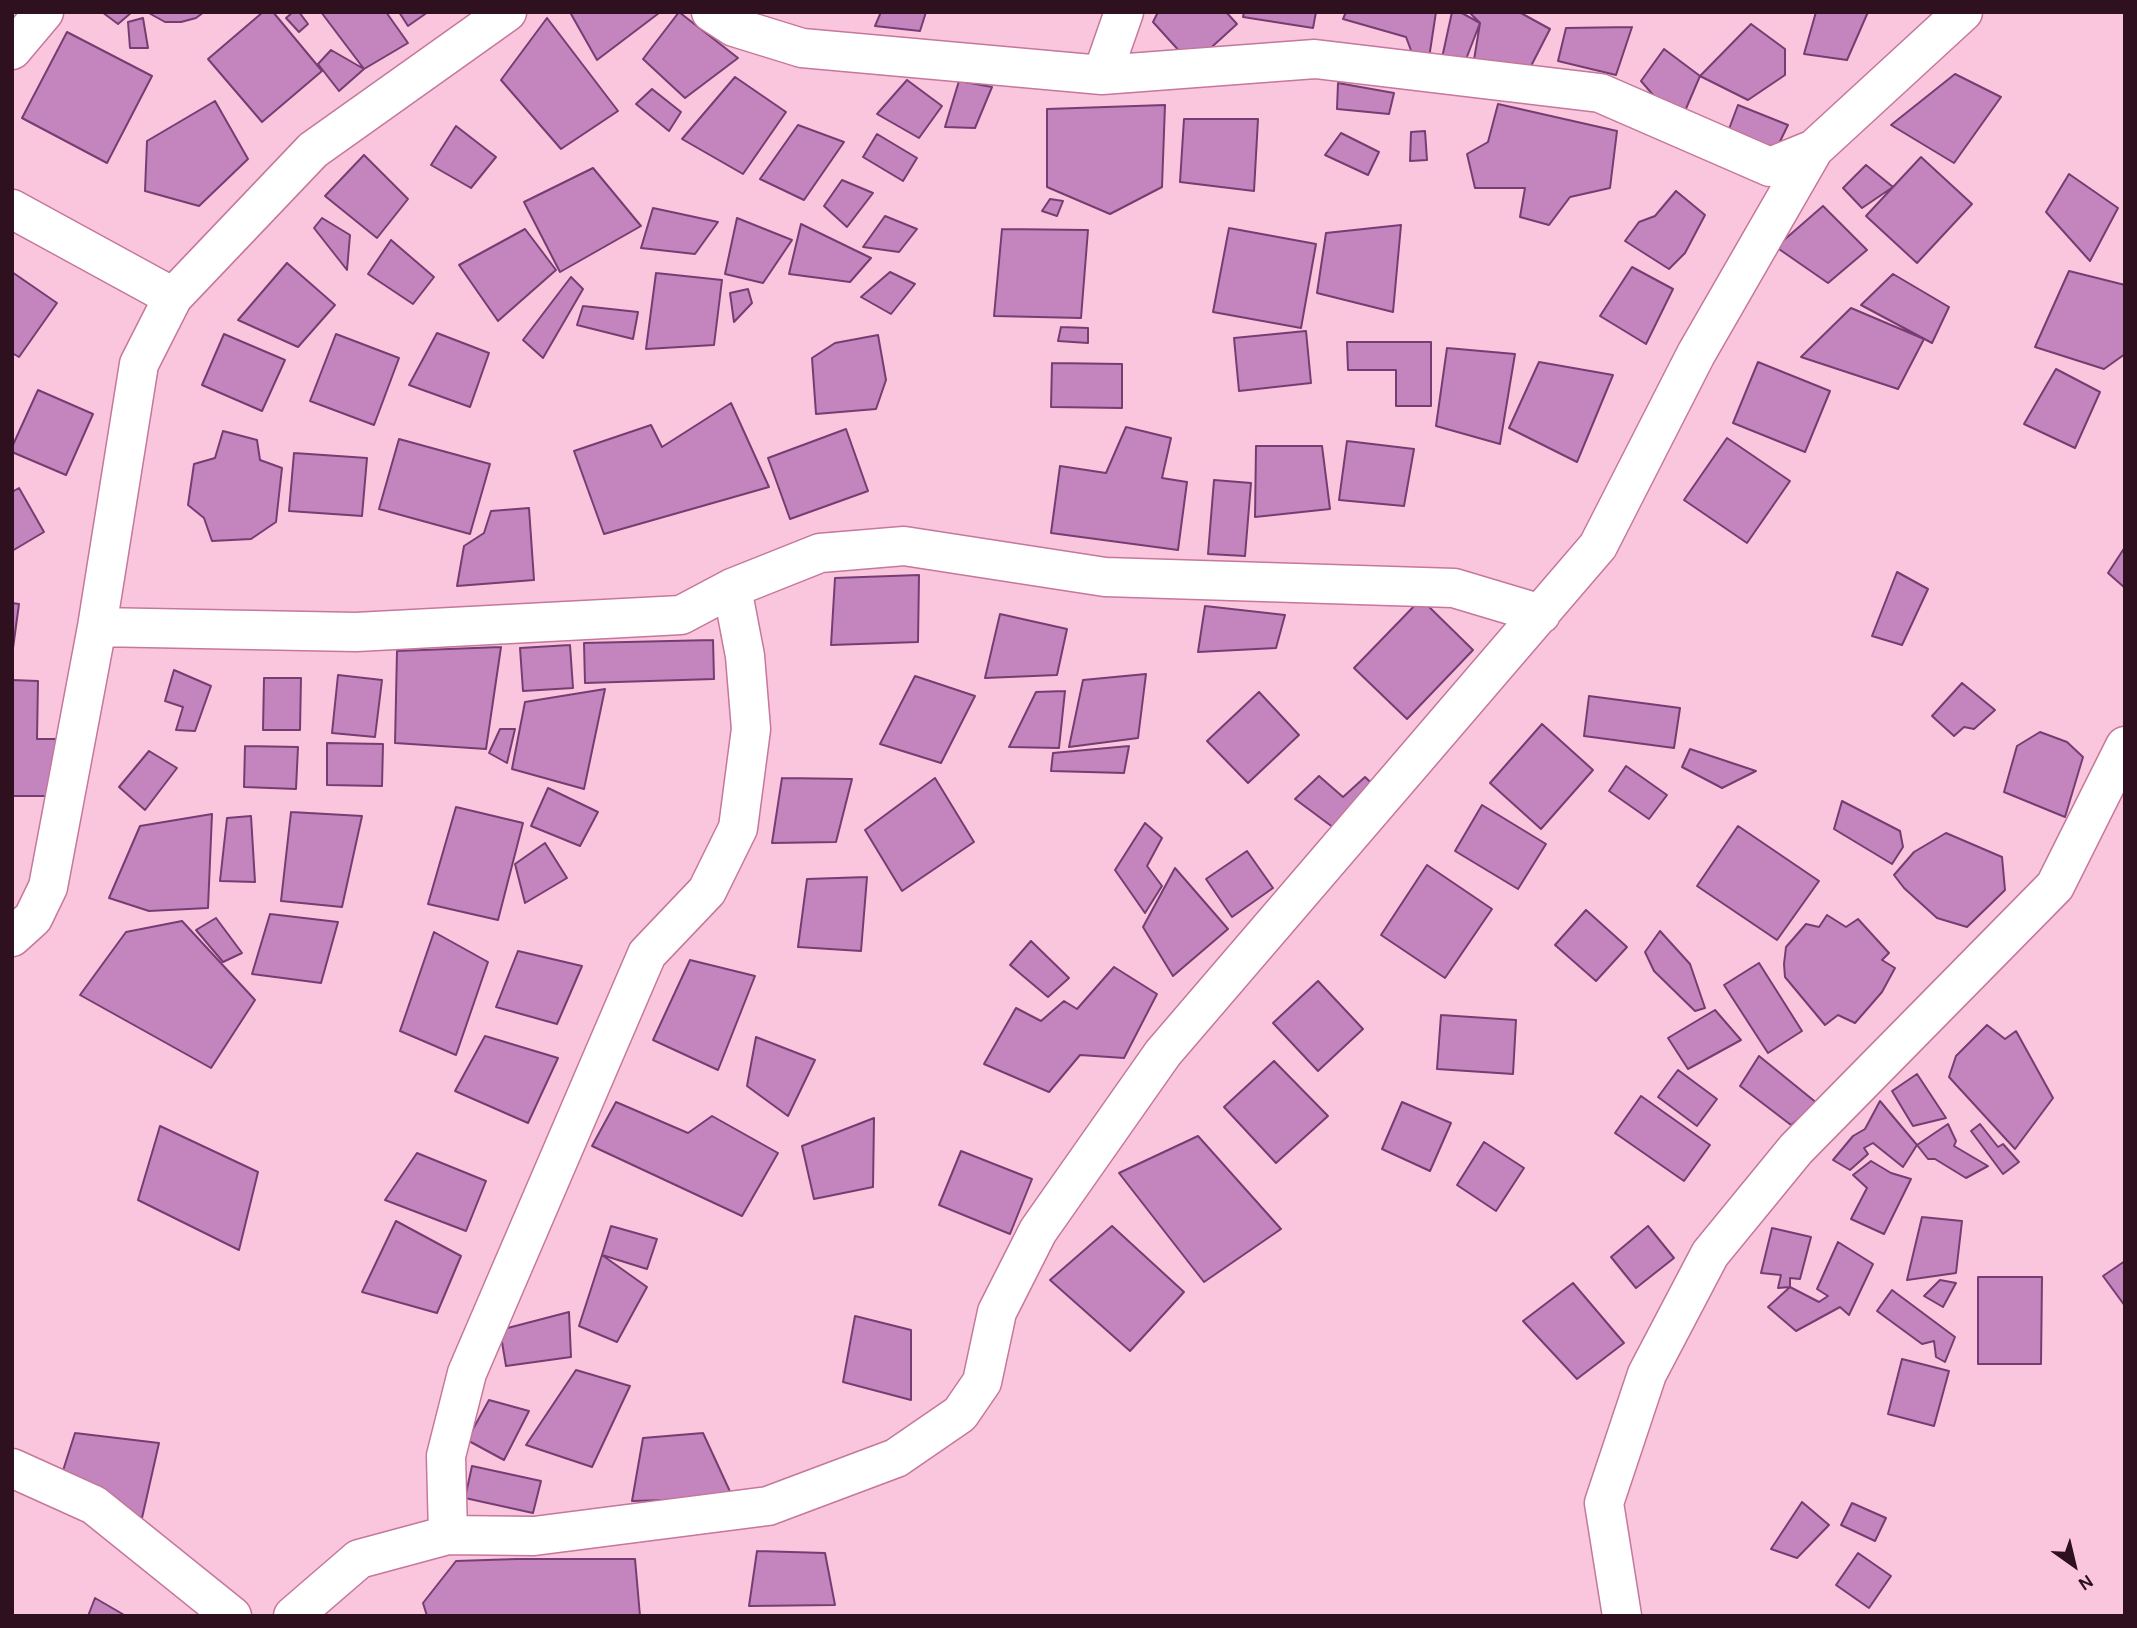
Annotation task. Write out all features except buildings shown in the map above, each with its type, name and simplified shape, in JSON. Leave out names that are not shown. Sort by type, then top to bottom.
[{"type":"street","points":[[12,50],[44,12]]},
{"type":"street","points":[[12,937],[33,918],[48,887],[97,627],[139,365],[173,297],[313,150],[507,12]]},
{"type":"street","points":[[711,12],[734,27],[802,48],[1102,75],[1315,59],[1600,93],[1770,167],[1814,149]]},
{"type":"street","points":[[1102,75],[1125,12]]},
{"type":"street","points":[[293,1616],[359,1559],[448,1535],[534,1536],[768,1506],[896,1458],[960,1414],[982,1382],[997,1312],[1038,1231],[1163,1053],[1598,546],[1696,354],[1814,149],[1963,12]]},
{"type":"street","points":[[12,208],[173,297]]},
{"type":"street","points":[[97,627],[356,632],[681,615],[732,588],[820,553],[904,546],[1105,577],[1454,588],[1541,614]]},
{"type":"street","points":[[448,1535],[446,1456],[467,1373],[647,954],[707,891],[738,828],[751,729],[745,656],[732,588]]},
{"type":"street","points":[[1622,1616],[1604,1503],[1647,1374],[1710,1254],[1796,1149],[2055,886],[2125,746]]},
{"type":"street","points":[[12,1468],[94,1505],[232,1616]]}]
